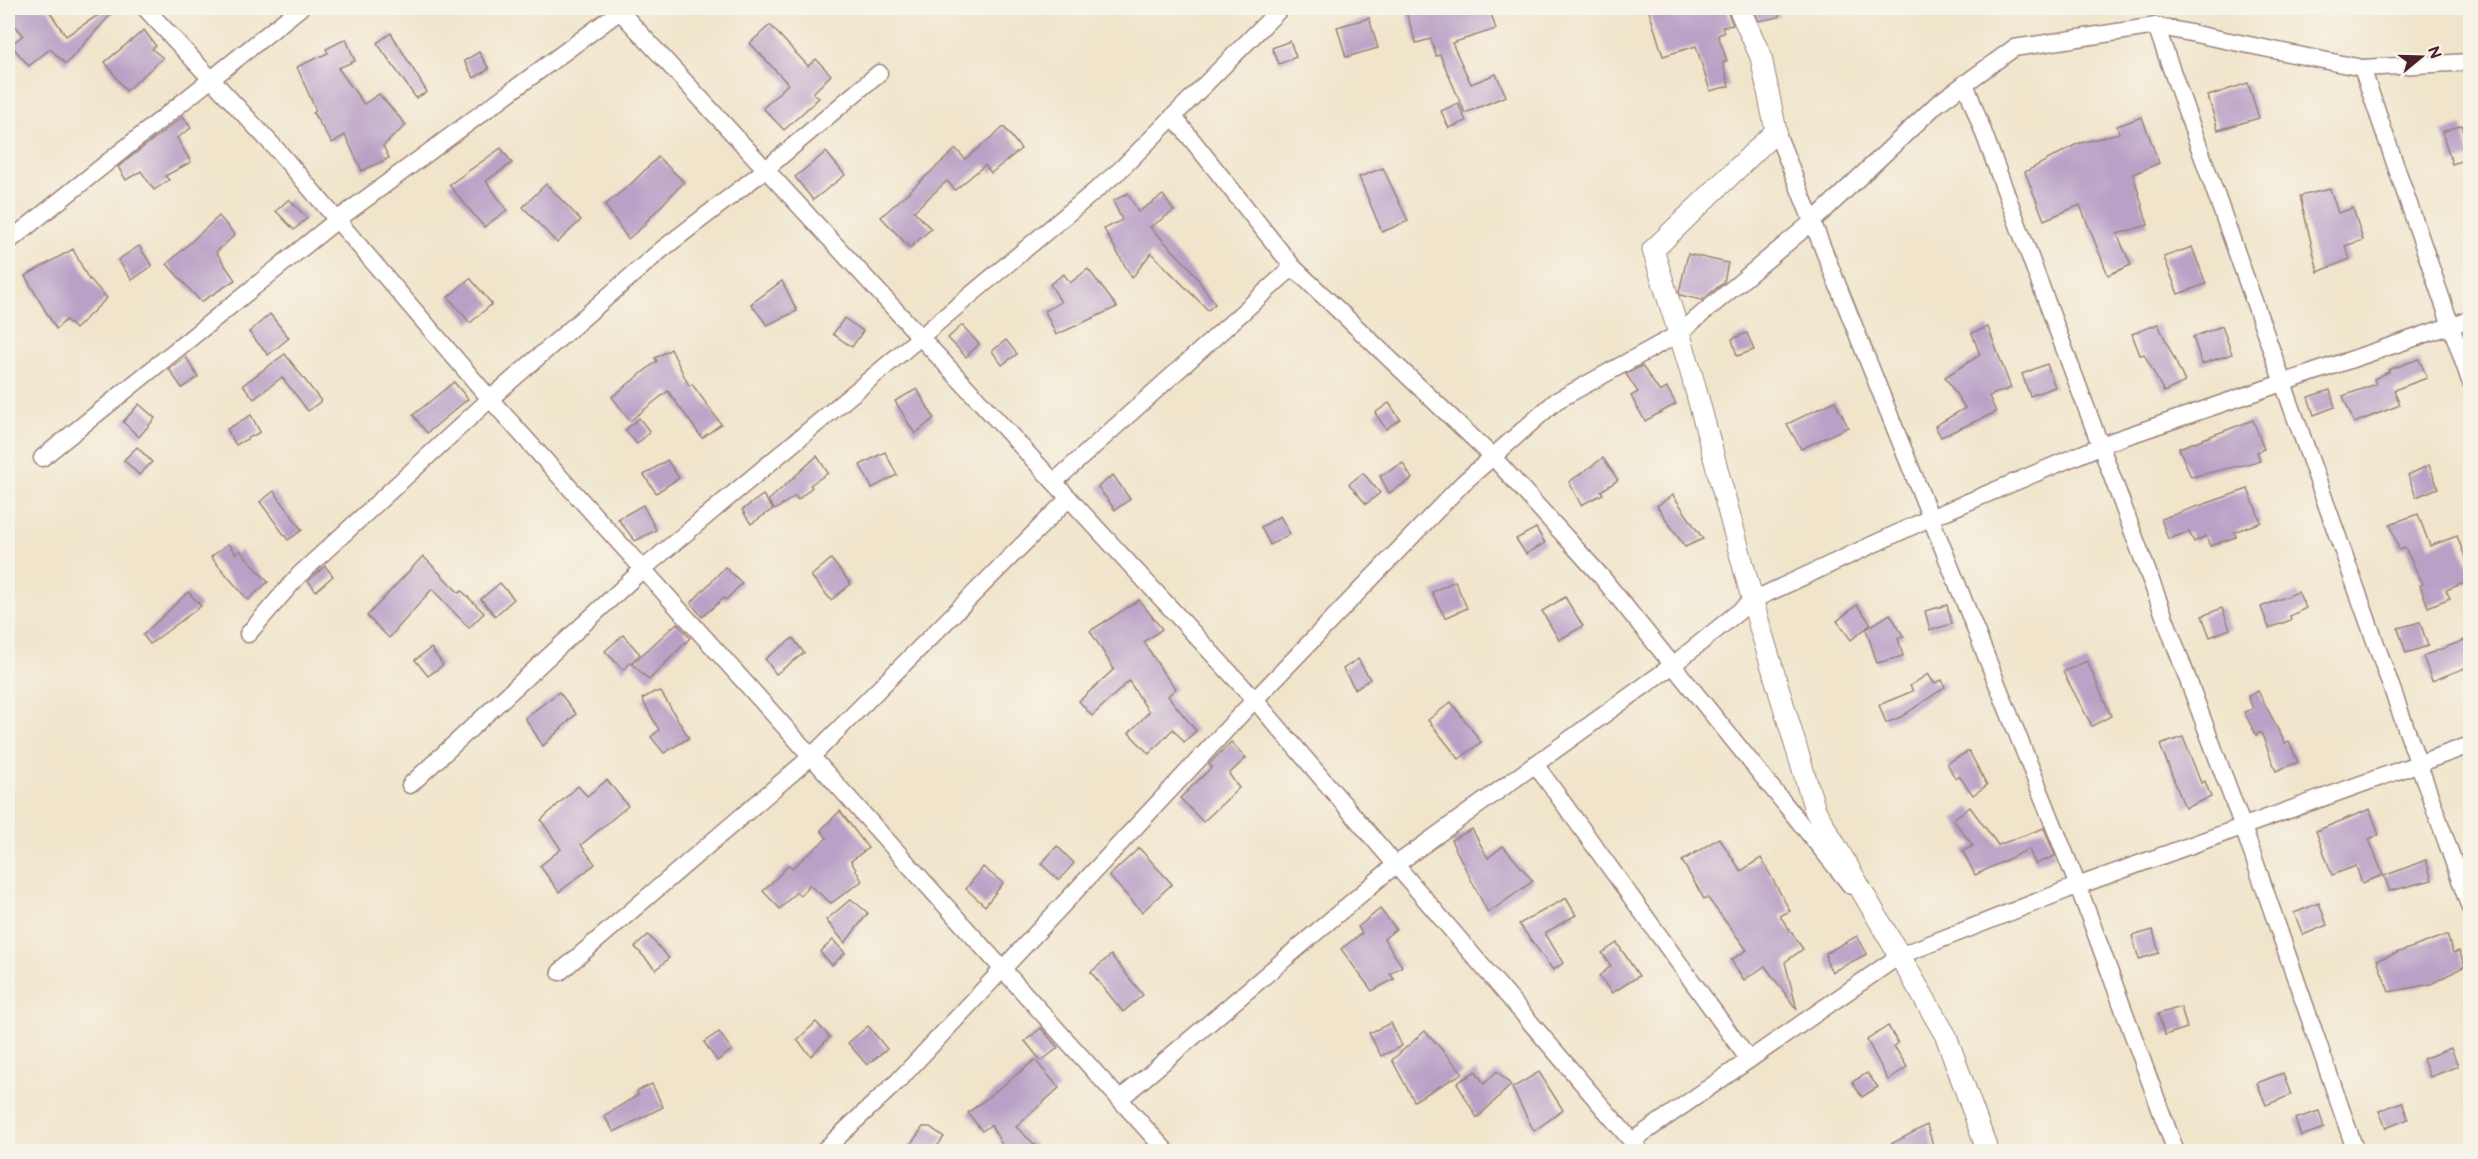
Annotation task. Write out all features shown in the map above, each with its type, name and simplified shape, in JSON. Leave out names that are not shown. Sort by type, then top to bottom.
[{"type":"street","points":[[145,8],[337,220],[490,399],[1167,1152]]},
{"type":"street","points":[[8,242],[300,8]]},
{"type":"street","points":[[410,785],[643,569],[1120,170],[1281,8]]},
{"type":"street","points":[[1739,8],[1761,57],[1776,131],[2078,886],[2176,1152]]},
{"type":"street","points":[[42,458],[337,220],[619,9],[1255,700],[1394,866],[1636,1146],[1749,1060],[1899,956],[2078,886],[2470,745]]},
{"type":"street","points":[[2156,26],[2470,908]]},
{"type":"street","points":[[822,1152],[898,1081],[1255,700],[1463,483],[1557,401],[1678,334],[1812,222],[1937,104],[2014,48],[2156,26],[2362,68],[2470,62]]},
{"type":"street","points":[[2362,68],[2470,381]]},
{"type":"street","points":[[248,634],[299,575],[490,399],[660,251],[766,169],[879,73]]},
{"type":"street","points":[[1965,83],[2242,827],[2356,1152]]},
{"type":"street","points":[[1173,117],[1293,267],[1493,457],[1600,575],[1879,921]]},
{"type":"street","points":[[1776,131],[1653,250],[1815,810],[1946,1036],[1988,1152]]},
{"type":"street","points":[[1054,482],[1293,267]]},
{"type":"street","points":[[1120,1099],[1394,866],[1673,665],[1753,600],[1930,518],[2100,446],[2470,319]]},
{"type":"street","points":[[560,972],[812,756],[1069,498]]},
{"type":"street","points":[[1535,764],[1749,1060]]},
{"type":"building","points":[[8,8],[47,8],[66,36],[109,8],[114,11],[66,64],[50,49],[29,66],[11,45],[23,35],[8,18]]},
{"type":"building","points":[[1420,8],[1489,8],[1496,29],[1452,43],[1471,84],[1496,74],[1506,96],[1465,113],[1440,55],[1436,56],[1431,39],[1416,43],[1406,12]]},
{"type":"building","points":[[1648,8],[1726,8],[1733,25],[1722,27],[1724,33],[1718,35],[1727,61],[1723,63],[1729,86],[1710,91],[1696,46],[1663,56]]},
{"type":"building","points":[[1753,8],[1778,8],[1779,17],[1759,21]]},
{"type":"building","points":[[1369,18],[1378,48],[1346,57],[1337,27]]},
{"type":"building","points":[[770,25],[808,66],[816,59],[831,75],[813,93],[819,98],[784,130],[763,108],[788,84],[750,43]]},
{"type":"building","points":[[144,30],[156,46],[152,49],[163,58],[126,91],[105,62]]},
{"type":"building","points":[[391,33],[427,92],[416,98],[377,43]]},
{"type":"building","points":[[346,39],[355,61],[338,68],[364,104],[379,94],[406,125],[383,146],[389,158],[362,171],[345,135],[332,143],[313,113],[316,111],[297,67],[328,53],[326,49]]},
{"type":"building","points":[[1290,41],[1296,57],[1279,64],[1272,48]]},
{"type":"building","points":[[479,52],[489,69],[474,78],[464,61]]},
{"type":"building","points":[[2248,83],[2259,118],[2218,130],[2208,96]]},
{"type":"building","points":[[1458,103],[1466,121],[1449,128],[1441,111]]},
{"type":"building","points":[[183,116],[191,128],[177,138],[191,162],[165,176],[169,180],[154,190],[141,171],[126,180],[118,167]]},
{"type":"building","points":[[2142,117],[2159,163],[2133,174],[2148,225],[2117,234],[2131,265],[2108,275],[2080,205],[2044,220],[2025,172],[2077,144],[2119,133],[2117,126]]},
{"type":"building","points":[[2462,125],[2470,158],[2452,164],[2442,132]]},
{"type":"building","points":[[1004,127],[1021,149],[991,173],[985,165],[955,190],[947,181],[914,211],[931,229],[910,248],[881,217],[956,149],[965,159]]},
{"type":"building","points":[[501,148],[512,163],[486,181],[507,210],[484,227],[449,185]]},
{"type":"building","points":[[826,152],[845,175],[813,200],[795,177]]},
{"type":"building","points":[[658,157],[684,182],[646,224],[628,239],[605,205],[632,183]]},
{"type":"building","points":[[1383,168],[1408,221],[1382,232],[1359,177]]},
{"type":"building","points":[[546,184],[581,220],[557,243],[523,207]]},
{"type":"building","points":[[2330,189],[2338,213],[2353,208],[2363,240],[2345,246],[2350,259],[2318,272],[2300,196]]},
{"type":"building","points":[[1128,193],[1138,212],[1163,195],[1174,211],[1150,227],[1190,268],[1215,304],[1208,310],[1151,253],[1132,278],[1104,229],[1122,220],[1113,201]]},
{"type":"building","points":[[289,199],[307,218],[294,230],[276,211]]},
{"type":"building","points":[[219,216],[235,235],[216,252],[235,280],[201,302],[167,264]]},
{"type":"building","points":[[139,246],[152,266],[132,280],[118,260]]},
{"type":"building","points":[[2192,247],[2206,284],[2178,294],[2164,257]]},
{"type":"building","points":[[73,249],[89,280],[107,298],[75,329],[66,320],[56,329],[25,276]]},
{"type":"building","points":[[1688,254],[1728,263],[1724,282],[1702,300],[1680,295],[1679,292]]},
{"type":"building","points":[[1088,269],[1117,307],[1056,335],[1045,311],[1061,302],[1050,284],[1064,274],[1070,283]]},
{"type":"building","points":[[470,278],[492,304],[470,323],[448,297]]},
{"type":"building","points":[[782,281],[797,311],[767,325],[751,304]]},
{"type":"building","points":[[270,314],[289,338],[268,355],[249,332]]},
{"type":"building","points":[[844,318],[863,331],[852,347],[833,334]]},
{"type":"building","points":[[2158,324],[2185,382],[2164,392],[2144,354],[2140,355],[2132,334]]},
{"type":"building","points":[[962,325],[979,344],[966,357],[948,338]]},
{"type":"building","points":[[2222,326],[2232,354],[2202,364],[2193,337]]},
{"type":"building","points":[[1988,327],[2011,388],[1989,396],[1996,412],[1941,437],[1935,426],[1965,408],[1945,377],[1980,355],[1972,333]]},
{"type":"building","points":[[1747,333],[1754,350],[1737,356],[1732,339]]},
{"type":"building","points":[[1006,340],[1017,354],[1002,365],[992,351]]},
{"type":"building","points":[[671,349],[689,386],[692,384],[721,424],[702,438],[668,391],[630,421],[612,397],[657,361],[655,358]]},
{"type":"building","points":[[285,354],[321,401],[308,411],[282,377],[254,399],[243,385]]},
{"type":"building","points":[[186,357],[198,377],[182,388],[169,369]]},
{"type":"building","points":[[2419,359],[2427,378],[2394,390],[2400,405],[2354,423],[2343,396],[2376,384],[2374,379],[2389,372],[2388,370]]},
{"type":"building","points":[[2047,364],[2055,387],[2030,396],[2022,374]]},
{"type":"building","points":[[1642,366],[1660,392],[1667,388],[1676,404],[1645,421],[1631,396],[1638,392],[1626,374]]},
{"type":"building","points":[[454,382],[468,399],[427,433],[413,415]]},
{"type":"building","points":[[917,389],[934,418],[915,434],[895,401]]},
{"type":"building","points":[[2330,390],[2335,407],[2314,415],[2308,397]]},
{"type":"building","points":[[1835,401],[1848,427],[1801,449],[1787,424]]},
{"type":"building","points":[[1389,403],[1400,419],[1386,429],[1375,413]]},
{"type":"building","points":[[139,404],[155,418],[139,437],[123,422]]},
{"type":"building","points":[[251,415],[260,432],[236,445],[227,429]]},
{"type":"building","points":[[639,418],[650,432],[637,444],[625,430]]},
{"type":"building","points":[[2253,420],[2264,449],[2257,452],[2260,461],[2191,477],[2179,448]]},
{"type":"building","points":[[137,447],[152,462],[139,475],[124,460]]},
{"type":"building","points":[[885,452],[897,475],[872,488],[860,465]]},
{"type":"building","points":[[817,456],[828,473],[810,485],[812,487],[798,500],[795,496],[775,510],[768,501]]},
{"type":"building","points":[[1603,458],[1618,480],[1601,491],[1603,494],[1581,505],[1569,482]]},
{"type":"building","points":[[667,460],[679,478],[656,493],[644,475]]},
{"type":"building","points":[[1403,463],[1412,479],[1389,493],[1380,476]]},
{"type":"building","points":[[2429,465],[2438,488],[2416,497],[2408,475]]},
{"type":"building","points":[[1363,473],[1380,493],[1366,504],[1349,484]]},
{"type":"building","points":[[1113,475],[1130,499],[1115,510],[1098,487]]},
{"type":"building","points":[[2248,489],[2261,522],[2234,532],[2236,537],[2210,546],[2206,536],[2194,542],[2189,532],[2168,539],[2161,519]]},
{"type":"building","points":[[274,491],[302,530],[288,540],[260,502]]},
{"type":"building","points":[[763,495],[773,509],[751,524],[742,510]]},
{"type":"building","points":[[1673,495],[1703,539],[1685,547],[1657,506]]},
{"type":"building","points":[[643,505],[656,530],[635,541],[618,519]]},
{"type":"building","points":[[2418,514],[2430,546],[2457,536],[2470,570],[2470,581],[2446,590],[2450,598],[2428,607],[2420,585],[2423,584],[2405,548],[2399,550],[2390,524]]},
{"type":"building","points":[[1280,516],[1290,534],[1270,545],[1261,527]]},
{"type":"building","points":[[1536,528],[1545,543],[1526,554],[1516,539]]},
{"type":"building","points":[[228,544],[236,554],[240,550],[268,582],[248,600],[211,557]]},
{"type":"building","points":[[423,556],[459,593],[462,591],[484,613],[469,628],[432,589],[389,638],[367,616]]},
{"type":"building","points":[[831,559],[851,584],[831,600],[811,576]]},
{"type":"building","points":[[325,566],[333,576],[316,591],[308,581]]},
{"type":"building","points":[[725,567],[742,583],[726,600],[724,598],[702,617],[691,603]]},
{"type":"building","points":[[1455,581],[1467,608],[1445,618],[1432,592]]},
{"type":"building","points":[[500,583],[514,599],[495,616],[481,599]]},
{"type":"building","points":[[188,592],[201,606],[150,644],[143,635]]},
{"type":"building","points":[[2298,592],[2306,608],[2290,616],[2291,620],[2269,628],[2261,607]]},
{"type":"building","points":[[1565,597],[1583,626],[1559,640],[1542,611]]},
{"type":"building","points":[[1139,600],[1162,629],[1144,642],[1164,674],[1176,688],[1168,696],[1196,731],[1184,742],[1173,729],[1149,754],[1129,733],[1149,712],[1129,681],[1092,716],[1079,701],[1114,669],[1090,631]]},
{"type":"building","points":[[1857,605],[1871,624],[1851,640],[1837,621]]},
{"type":"building","points":[[1947,605],[1952,624],[1930,630],[1925,611]]},
{"type":"building","points":[[2222,608],[2230,629],[2210,637],[2202,616]]},
{"type":"building","points":[[1890,614],[1904,637],[1898,638],[1903,656],[1877,663],[1866,629]]},
{"type":"building","points":[[2420,622],[2428,646],[2406,653],[2398,628]]},
{"type":"building","points":[[677,623],[690,638],[649,680],[632,664]]},
{"type":"building","points":[[623,635],[640,654],[623,670],[605,651]]},
{"type":"building","points":[[793,638],[804,653],[776,674],[765,659]]},
{"type":"building","points":[[2470,638],[2470,666],[2432,681],[2423,656]]},
{"type":"building","points":[[431,648],[443,665],[428,676],[415,660]]},
{"type":"building","points":[[1358,659],[1370,679],[1355,689],[1343,669]]},
{"type":"building","points":[[2087,661],[2111,716],[2092,726],[2063,672]]},
{"type":"building","points":[[1928,674],[1934,683],[1942,680],[1945,687],[1901,717],[1886,723],[1879,705],[1913,691],[1910,686]]},
{"type":"building","points":[[2258,691],[2285,743],[2289,741],[2298,762],[2276,771],[2261,732],[2256,735],[2244,712],[2253,709],[2248,696]]},
{"type":"building","points":[[559,692],[576,714],[543,746],[525,718]]},
{"type":"building","points":[[654,692],[661,692],[689,738],[664,753],[651,737],[659,730],[642,699]]},
{"type":"building","points":[[1451,702],[1481,742],[1459,759],[1428,720]]},
{"type":"building","points":[[2183,737],[2201,783],[2205,781],[2211,797],[2185,808],[2160,745]]},
{"type":"building","points":[[1231,742],[1246,758],[1229,774],[1239,788],[1203,822],[1180,798],[1212,767],[1209,764]]},
{"type":"building","points":[[1969,751],[1987,785],[1973,795],[1959,776],[1955,778],[1947,763]]},
{"type":"building","points":[[607,780],[628,806],[581,845],[595,864],[559,892],[540,866],[561,849],[541,820],[578,786],[587,796]]},
{"type":"building","points":[[1970,807],[1998,845],[2044,828],[2055,856],[2035,864],[2029,849],[1975,875],[1963,851],[1973,846],[1953,819]]},
{"type":"building","points":[[2370,809],[2379,835],[2369,839],[2383,875],[2362,883],[2356,866],[2332,875],[2316,831]]},
{"type":"building","points":[[840,811],[868,848],[851,861],[862,881],[831,903],[809,885],[800,896],[796,892],[780,909],[763,891],[789,865],[792,868],[827,838],[821,830]]},
{"type":"building","points":[[1472,829],[1488,858],[1503,846],[1533,881],[1488,913],[1451,840]]},
{"type":"building","points":[[1719,838],[1741,871],[1761,858],[1790,911],[1780,916],[1803,949],[1785,962],[1797,1010],[1765,966],[1744,980],[1731,960],[1747,950],[1707,897],[1704,899],[1682,861]]},
{"type":"building","points":[[1057,846],[1074,863],[1059,880],[1041,864]]},
{"type":"building","points":[[1139,848],[1172,884],[1142,912],[1109,876]]},
{"type":"building","points":[[2426,860],[2432,880],[2390,891],[2384,876]]},
{"type":"building","points":[[983,867],[1003,883],[985,906],[966,889]]},
{"type":"building","points":[[1566,898],[1576,915],[1545,933],[1563,963],[1553,970],[1519,924]]},
{"type":"building","points":[[851,899],[868,913],[845,943],[826,920]]},
{"type":"building","points":[[2319,903],[2327,925],[2303,935],[2294,913]]},
{"type":"building","points":[[1380,909],[1396,929],[1384,939],[1402,966],[1390,974],[1394,979],[1372,991],[1341,949],[1362,933],[1358,927]]},
{"type":"building","points":[[2153,930],[2159,953],[2139,959],[2132,936]]},
{"type":"building","points":[[648,935],[669,958],[656,970],[635,947]]},
{"type":"building","points":[[2447,935],[2453,953],[2459,951],[2465,966],[2431,984],[2389,992],[2377,960]]},
{"type":"building","points":[[1857,936],[1867,954],[1832,972],[1826,960],[1826,953]]},
{"type":"building","points":[[833,940],[845,953],[832,965],[820,952]]},
{"type":"building","points":[[1617,943],[1639,976],[1612,993],[1599,976],[1611,966],[1602,953]]},
{"type":"building","points":[[1111,955],[1143,995],[1123,1012],[1091,972]]},
{"type":"building","points":[[2181,1007],[2187,1028],[2165,1035],[2158,1014]]},
{"type":"building","points":[[816,1022],[830,1037],[811,1056],[797,1040]]},
{"type":"building","points":[[1391,1023],[1402,1046],[1381,1056],[1369,1033]]},
{"type":"building","points":[[868,1026],[887,1049],[867,1065],[848,1043]]},
{"type":"building","points":[[1888,1026],[1898,1043],[1894,1046],[1907,1067],[1888,1080],[1867,1040]]},
{"type":"building","points":[[1041,1028],[1058,1048],[1041,1061],[1025,1041]]},
{"type":"building","points":[[1425,1031],[1463,1073],[1414,1101],[1392,1060]]},
{"type":"building","points":[[719,1032],[732,1050],[717,1061],[704,1042]]},
{"type":"building","points":[[2451,1048],[2458,1066],[2430,1077],[2423,1059]]},
{"type":"building","points":[[1035,1060],[1059,1088],[1016,1127],[1043,1152],[1006,1152],[991,1125],[982,1131],[968,1113]]},
{"type":"building","points":[[1476,1071],[1484,1084],[1497,1071],[1511,1085],[1477,1118],[1457,1083]]},
{"type":"building","points":[[1539,1072],[1563,1110],[1534,1131],[1512,1088]]},
{"type":"building","points":[[1867,1073],[1878,1087],[1862,1097],[1852,1082]]},
{"type":"building","points":[[2283,1073],[2291,1095],[2266,1105],[2257,1083]]},
{"type":"building","points":[[652,1084],[663,1107],[614,1132],[604,1116],[638,1095],[637,1091]]},
{"type":"building","points":[[2402,1102],[2408,1119],[2386,1128],[2379,1111]]},
{"type":"building","points":[[2319,1111],[2324,1128],[2301,1136],[2295,1119]]},
{"type":"building","points":[[1927,1125],[1935,1152],[1876,1152]]},
{"type":"building","points":[[923,1127],[930,1127],[944,1137],[933,1152],[905,1152]]}]
